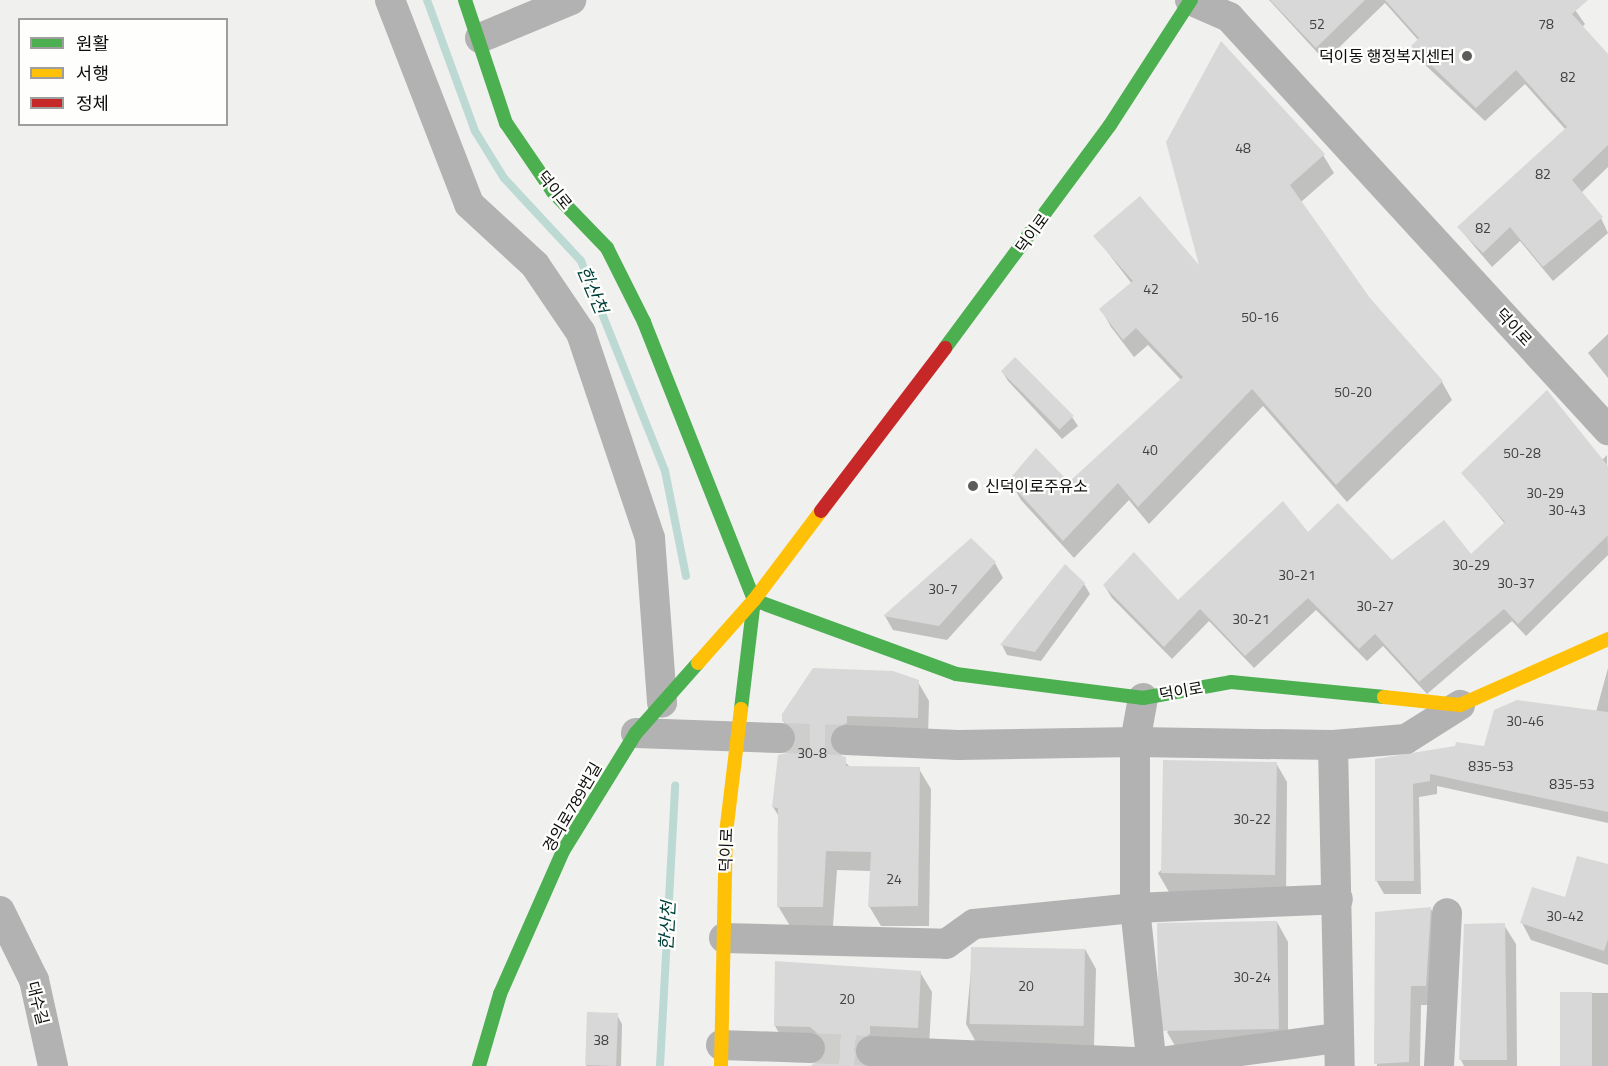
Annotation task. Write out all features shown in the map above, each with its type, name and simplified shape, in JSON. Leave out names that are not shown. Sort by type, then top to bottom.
[{"type":"street","points":[[390,0],[470,204],[535,265],[581,333],[650,538],[662,704]]},
{"type":"street","name":"덕이로","points":[[465,0],[480,38],[506,123],[553,192],[607,248],[644,322],[754,600],[726,833],[721,1055]]},
{"type":"street","points":[[480,38],[571,0]]},
{"type":"street","name":"덕이로","points":[[754,600],[1024,244],[1110,125],[1191,0],[1229,18],[1608,430]]},
{"type":"street","name":"경의로789번길","points":[[479,1066],[500,994],[563,851],[636,733],[754,600]]},
{"type":"street","name":"덕이로","points":[[754,600],[956,674],[1143,698],[1231,682],[1460,705],[1608,639]]},
{"type":"street","points":[[1143,698],[1135,742],[1135,908],[1152,1065]]},
{"type":"street","points":[[846,740],[958,745],[1135,742],[1333,745],[1406,739],[1460,705]]},
{"type":"street","points":[[636,733],[780,738]]},
{"type":"street","points":[[871,1051],[1152,1065],[1339,1052],[1338,899],[1333,745]]},
{"type":"street","points":[[724,938],[946,944],[974,924],[1135,908],[1338,899]]},
{"type":"street","name":"대수길","points":[[0,911],[34,980],[52,1066]]},
{"type":"street","points":[[1438,1066],[1447,913]]},
{"type":"street","points":[[721,1055],[810,1048]]},
{"type":"building","points":[[1270,0],[1365,0],[1316,48]]},
{"type":"building","points":[[1385,0],[1588,0],[1572,14],[1608,54],[1608,145],[1572,180],[1603,217],[1543,267],[1510,227],[1483,253],[1457,227],[1567,127],[1516,70],[1476,108],[1411,46],[1419,38]]},
{"type":"building","points":[[1221,41],[1325,154],[1290,185],[1370,298],[1443,381],[1336,485],[1252,389],[1138,507],[1118,483],[1063,541],[1008,481],[1036,448],[1069,482],[1183,377],[1136,328],[1123,340],[1099,309],[1133,281],[1093,236],[1140,196],[1199,265],[1166,142]]},
{"type":"building","points":[[1015,357],[1074,416],[1060,430],[1001,371]]},
{"type":"building","points":[[1547,390],[1608,466],[1608,535],[1518,624],[1504,609],[1419,682],[1375,634],[1359,649],[1308,598],[1245,656],[1200,609],[1164,647],[1103,585],[1134,552],[1178,600],[1283,501],[1308,532],[1338,503],[1392,560],[1444,520],[1471,554],[1505,522],[1461,473]]},
{"type":"building","points":[[971,538],[996,562],[939,626],[883,616]]},
{"type":"building","points":[[1065,564],[1085,583],[1035,652],[1000,645]]},
{"type":"building","points":[[813,668],[893,671],[919,680],[918,718],[847,716],[847,723],[832,730],[829,740],[836,754],[846,757],[846,766],[920,767],[918,906],[868,907],[871,852],[826,851],[823,907],[777,907],[778,808],[772,807],[778,755],[789,753],[797,738],[795,729],[782,721],[782,714]]},
{"type":"building","points":[[1517,700],[1608,712],[1608,812],[1430,774],[1430,781],[1413,784],[1414,881],[1375,881],[1375,759],[1455,746],[1456,742],[1484,746],[1494,710]]},
{"type":"building","points":[[1163,760],[1277,762],[1275,875],[1161,873]]},
{"type":"building","points":[[1577,856],[1608,864],[1608,939],[1604,951],[1520,923],[1532,887],[1565,897]]},
{"type":"building","points":[[1431,907],[1426,986],[1411,986],[1409,1062],[1374,1064],[1375,912]]},
{"type":"building","points":[[1277,921],[1279,1029],[1159,1031],[1157,923]]},
{"type":"building","points":[[1505,923],[1507,1060],[1459,1060],[1464,924]]},
{"type":"building","points":[[971,947],[1085,949],[1084,1026],[970,1024]]},
{"type":"building","points":[[775,961],[921,971],[918,1028],[870,1026],[870,1034],[857,1041],[854,1050],[863,1066],[810,1066],[825,1057],[825,1040],[810,1027],[774,1026]]},
{"type":"building","points":[[1560,992],[1592,992],[1592,1066],[1560,1066]]},
{"type":"building","points":[[587,1012],[618,1013],[616,1066],[585,1065]]},
{"type":"waterway","name":"한산천","points":[[427,0],[475,131],[504,178],[581,261],[665,471],[686,576]]},
{"type":"waterway","name":"한산천","points":[[660,1066],[675,785]]},
{"type":"tunnel","points":[[780,738],[846,740]]},
{"type":"tunnel","points":[[810,1048],[871,1051]]},
{"type":"traffic: fast","points":[[465,0],[506,123],[553,192],[607,248],[644,322],[754,600],[741,709]]},
{"type":"traffic: fast","points":[[945,348],[1110,125],[1191,0]]},
{"type":"traffic: fast","points":[[754,600],[956,674],[1143,698],[1231,682],[1384,697]]},
{"type":"traffic: fast","points":[[479,1066],[500,994],[563,851],[636,733],[698,663]]},
{"type":"traffic: slow","points":[[698,663],[754,600],[821,511]]},
{"type":"traffic: slow","points":[[1384,697],[1460,705],[1608,639]]},
{"type":"traffic: slow","points":[[721,1066],[726,833],[741,709]]},
{"type":"traffic: jam","points":[[821,511],[945,348]]},
{"type":"place","name":"덕이동 행정복지센터","points":[[1467,56]]},
{"type":"place","name":"신덕이로주유소","points":[[973,486]]}]
